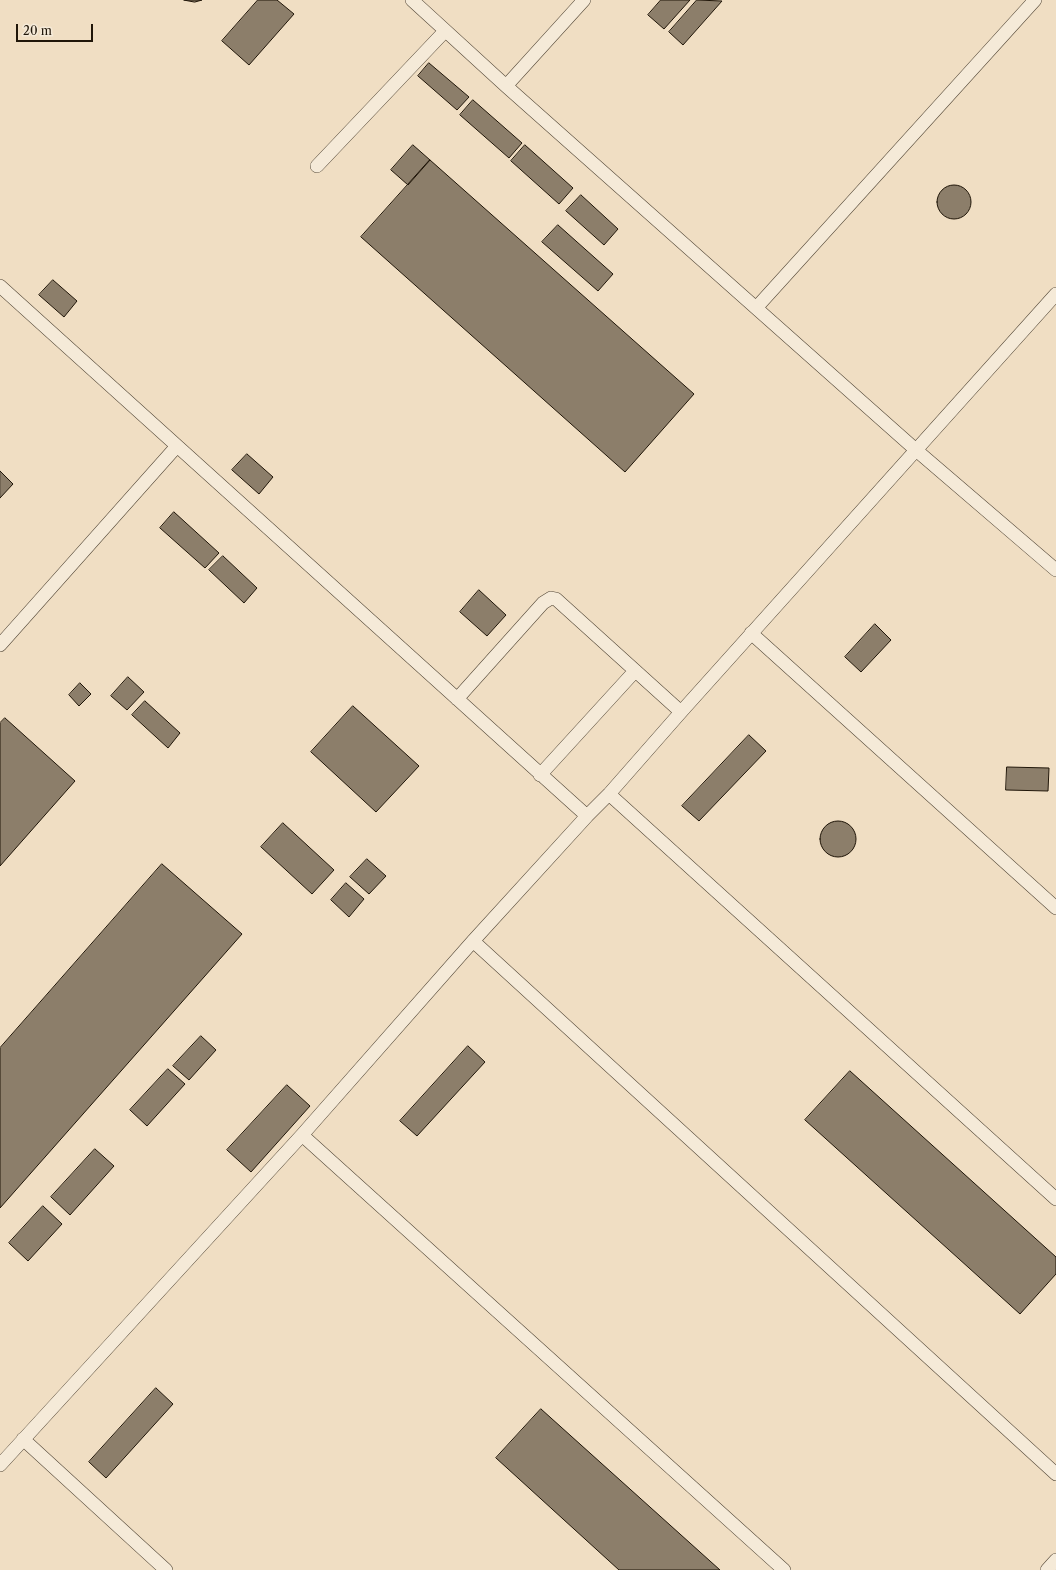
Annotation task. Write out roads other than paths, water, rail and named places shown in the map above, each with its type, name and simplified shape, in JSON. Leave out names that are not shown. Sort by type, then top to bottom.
[{"type":"lane","points":[[412,0],[506,86],[916,450],[1056,570]]},
{"type":"lane","points":[[506,86],[584,0]]},
{"type":"lane","points":[[756,308],[1035,0]]},
{"type":"lane","points":[[317,166],[445,31]]},
{"type":"lane","points":[[0,286],[587,816]]},
{"type":"lane","points":[[0,1465],[302,1135],[473,941],[587,816],[609,794],[752,632],[1056,294]]},
{"type":"lane","points":[[0,644],[177,446]]},
{"type":"lane","points":[[457,699],[544,603],[551,598],[556,599],[681,712]]},
{"type":"lane","points":[[752,632],[1056,908]]},
{"type":"lane","points":[[540,775],[635,672]]},
{"type":"lane","points":[[609,794],[1056,1199]]},
{"type":"lane","points":[[473,941],[1056,1474]]},
{"type":"lane","points":[[302,1135],[784,1570]]},
{"type":"lane","points":[[23,1439],[166,1570]]},
{"type":"lane","points":[[1047,1570],[1056,1560]]}]
